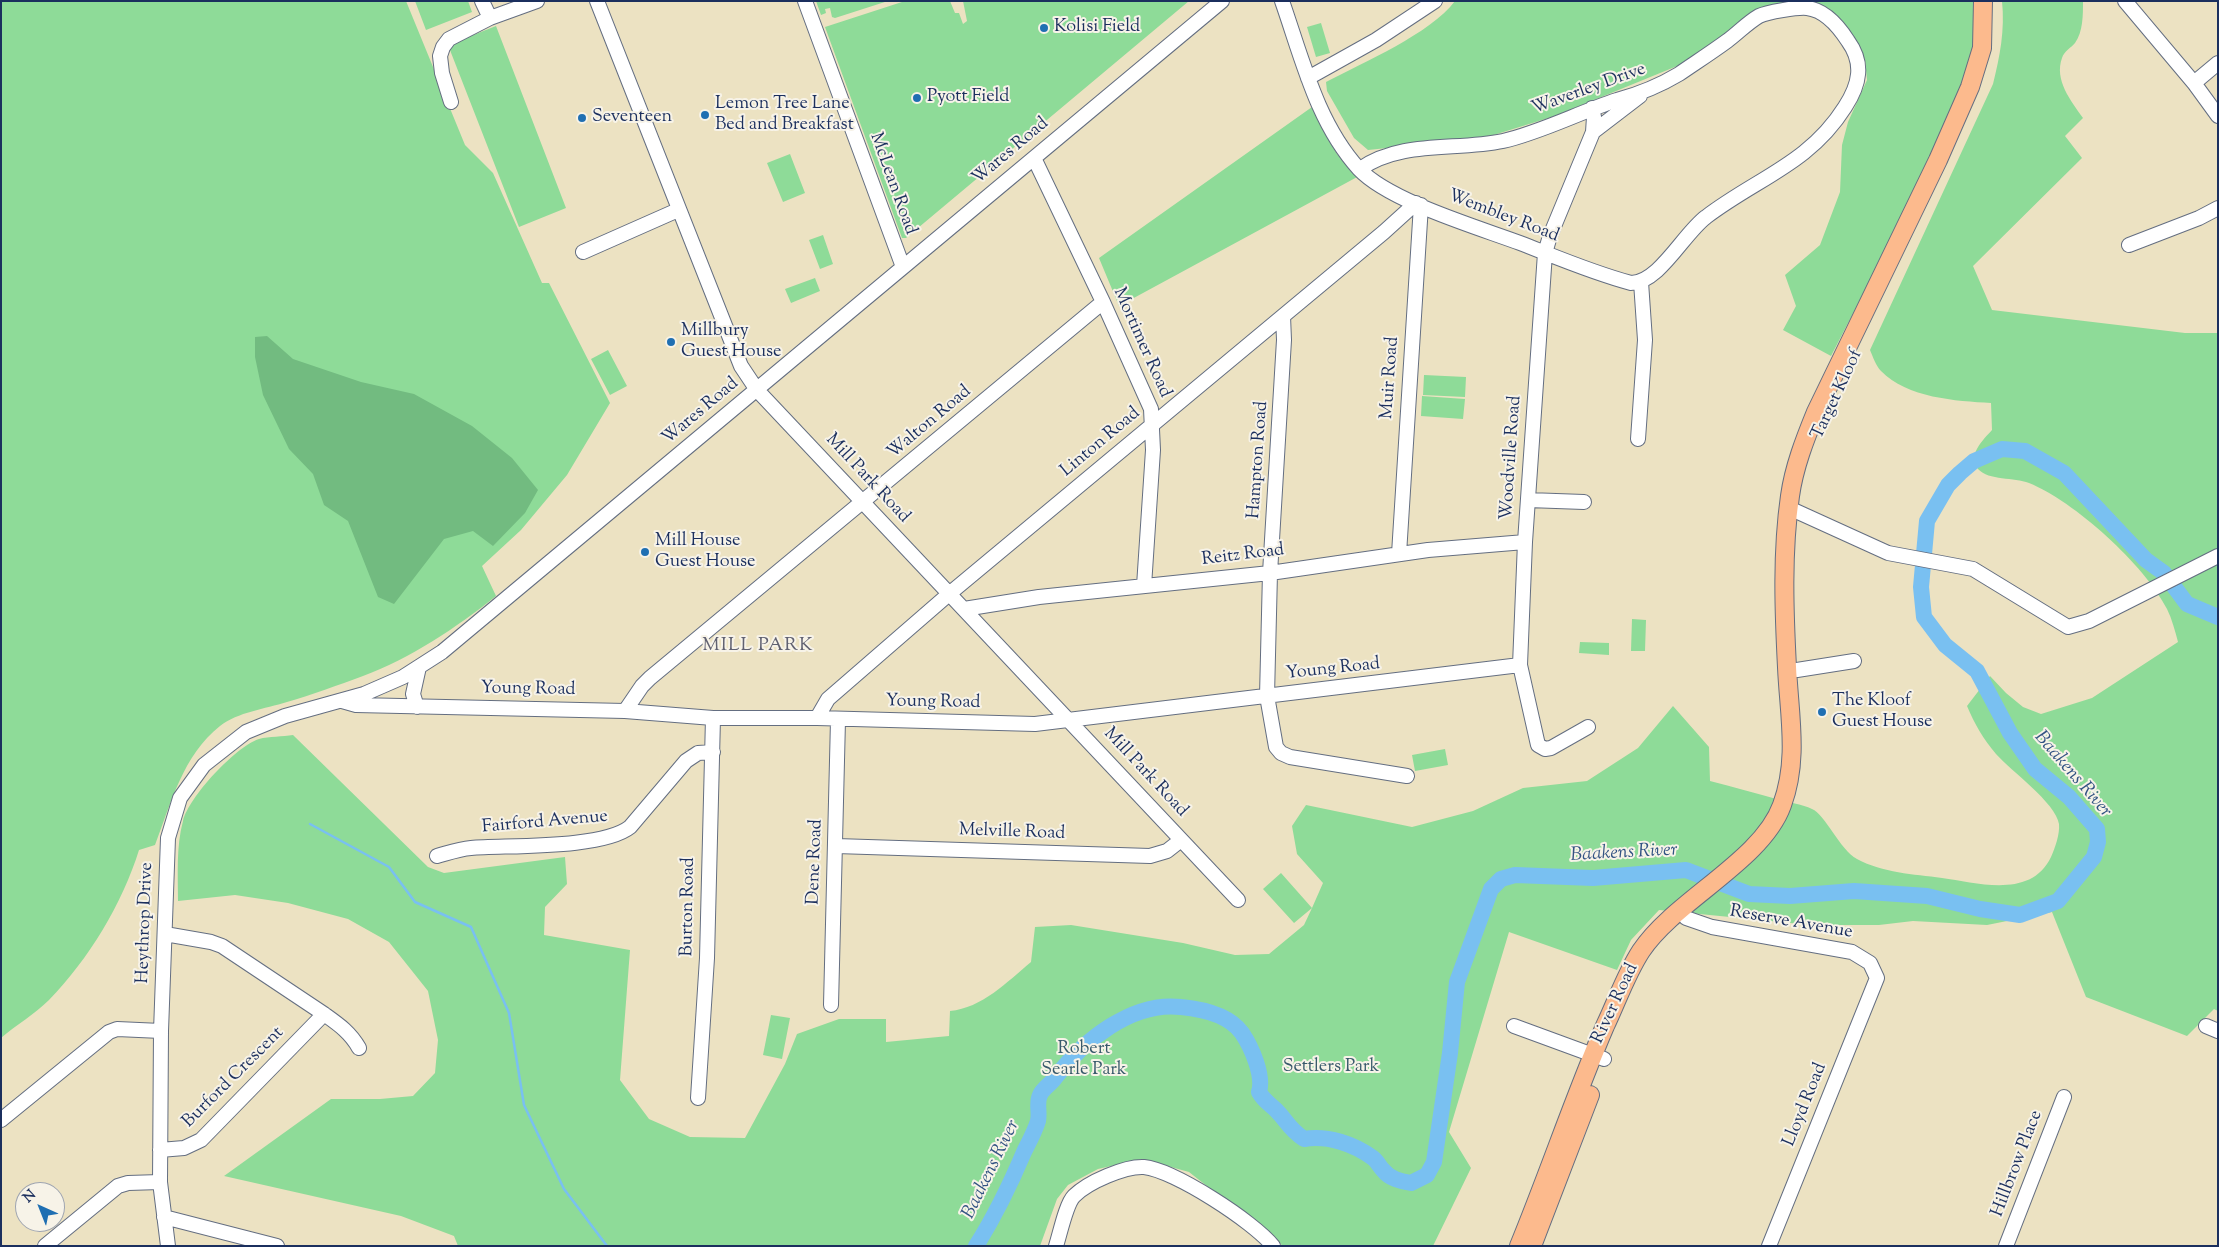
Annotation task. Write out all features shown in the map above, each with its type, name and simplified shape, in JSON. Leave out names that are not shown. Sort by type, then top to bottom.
[{"type":"main road","name":"Target Kloof","points":[[1841,375],[1970,87],[1982,48],[1983,1]]},
{"type":"main road","name":"Target Kloof","points":[[1785,810],[1801,777],[1804,740],[1797,670],[1794,510],[1790,495],[1805,438],[1841,375],[1979,95],[1988,70],[1993,46],[1994,1]]},
{"type":"main road","name":"Target Kloof","points":[[1785,810],[1793,734],[1784,594],[1794,510]]},
{"type":"main road","name":"River Road","points":[[1532,1246],[1550,1187],[1629,972],[1641,951],[1662,927],[1686,914],[1752,847],[1785,810]]},
{"type":"main road","name":"River Road","points":[[1519,1246],[1550,1187]]},
{"type":"street","points":[[482,1],[490,18]]},
{"type":"street","points":[[452,102],[442,73],[440,56],[443,47],[449,39],[490,18],[538,1]]},
{"type":"street","name":"Mill Park Road","points":[[597,1],[741,366],[757,390],[1238,900]]},
{"type":"street","name":"McLean Road","points":[[805,1],[903,267]]},
{"type":"street","name":"Wares Road","points":[[342,701],[383,686],[419,667],[459,639],[1222,1]]},
{"type":"street","name":"Wembley Road","points":[[1282,1],[1308,78],[1333,132],[1360,169],[1375,184],[1418,204],[1545,253],[1620,280],[1630,283],[1641,282]]},
{"type":"street","points":[[1308,78],[1376,40],[1435,1]]},
{"type":"street","points":[[2125,1],[2194,83],[2218,116]]},
{"type":"street","name":"Waverley Drive","points":[[1360,169],[1378,157],[1406,150],[1503,141],[1592,108],[1646,92],[1678,74],[1759,16],[1801,8],[1816,10],[1836,24],[1856,52],[1859,70],[1854,92],[1836,121],[1820,140],[1796,161],[1705,217],[1652,274],[1641,282]]},
{"type":"street","points":[[2194,83],[2218,63]]},
{"type":"street","points":[[1593,132],[1646,92]]},
{"type":"street","points":[[1592,108],[1594,117],[1593,132]]},
{"type":"street","name":"Woodville Road","points":[[1588,727],[1551,748],[1545,749],[1538,745],[1520,665],[1525,542],[1545,253],[1550,236],[1593,132]]},
{"type":"street","name":"Mortimer Road","points":[[1034,158],[1146,396],[1153,424],[1144,586]]},
{"type":"street","name":"Linton Road","points":[[817,718],[825,702],[832,695],[949,594],[1418,204]]},
{"type":"street","name":"Muir Road","points":[[1399,554],[1418,204]]},
{"type":"street","points":[[2129,245],[2199,218],[2218,208]]},
{"type":"street","points":[[583,252],[678,210]]},
{"type":"street","points":[[1638,439],[1645,340],[1641,282]]},
{"type":"street","name":"Walton Road","points":[[625,711],[635,695],[650,678],[1103,302]]},
{"type":"street","name":"Hampton Road","points":[[1282,316],[1284,340],[1270,573],[1268,696],[1274,740],[1281,753],[1299,758],[1407,776]]},
{"type":"street","points":[[1528,500],[1584,502]]},
{"type":"street","points":[[1794,510],[1878,549],[1908,558],[1973,569],[2068,627],[2084,623],[2218,556]]},
{"type":"street","name":"Reitz Road","points":[[964,609],[1039,597],[1270,573],[1399,554],[1525,542]]},
{"type":"street","points":[[1797,670],[1854,661]]},
{"type":"street","name":"Young Road","points":[[342,701],[356,705],[625,711],[713,718],[817,718],[1035,724],[1520,665]]},
{"type":"street","points":[[417,707],[413,694],[419,667]]},
{"type":"street","name":"Heythrop Drive","points":[[168,1246],[160,1182],[161,1031],[168,838],[177,806],[187,787],[204,765],[246,732],[285,716],[342,701]]},
{"type":"street","name":"Burton Road","points":[[698,1098],[707,958],[713,718]]},
{"type":"street","name":"Dene Road","points":[[830,1006],[836,846],[838,720]]},
{"type":"street","name":"Fairford Avenue","points":[[437,856],[468,848],[562,843],[618,835],[630,827],[686,761],[698,753],[713,752]]},
{"type":"street","name":"Melville Road","points":[[836,846],[1150,856],[1167,851],[1181,840]]},
{"type":"street","name":"Reserve Avenue","points":[[1686,914],[1712,927],[1852,952],[1870,963],[1877,978]]},
{"type":"street","points":[[165,934],[211,942],[222,946],[343,1027],[353,1037],[358,1048]]},
{"type":"street","name":"Lloyd Road","points":[[1769,1246],[1877,978]]},
{"type":"street","name":"Burford Crescent","points":[[160,1150],[184,1148],[201,1140],[324,1014]]},
{"type":"street","points":[[1514,1026],[1598,1057]]},
{"type":"street","points":[[1,1120],[109,1032],[117,1029],[161,1031]]},
{"type":"street","name":"Hillbrow Place","points":[[2006,1246],[2064,1097]]},
{"type":"street","points":[[1056,1246],[1074,1196],[1098,1180],[1142,1167],[1166,1174],[1192,1188],[1245,1222],[1273,1246]]},
{"type":"street","points":[[45,1246],[118,1186],[128,1183],[160,1182]]},
{"type":"street","points":[[164,1217],[277,1246]]},
{"type":"green space","points":[[1,1],[406,1],[465,145],[493,173],[542,283],[549,283],[610,403],[567,475],[521,530],[482,566],[496,596],[449,631],[381,669],[325,690],[235,717],[220,726],[207,738],[187,765],[155,845],[139,850],[114,910],[91,949],[49,1000],[1,1038]]},
{"type":"green space","points":[[415,1],[468,1],[472,12],[426,30]]},
{"type":"green space","points":[[816,1],[888,1],[835,18],[832,17],[830,8],[825,9],[826,13],[821,15]]},
{"type":"green space","points":[[905,1],[950,1],[955,13],[959,13],[963,24],[967,21],[963,1],[1189,1],[906,238],[902,238],[825,27]]},
{"type":"green space","points":[[1455,1],[1973,1],[1975,24],[1972,58],[1963,87],[1903,216],[1831,356],[1783,330],[1796,306],[1785,275],[1820,245],[1840,192],[1842,145],[1848,122],[1867,80],[1865,60],[1857,44],[1792,2],[1687,62],[1555,116],[1484,138],[1368,150],[1354,138],[1327,91],[1326,82],[1413,36],[1430,25]]},
{"type":"green space","points":[[2002,1],[2083,1],[2083,18],[2080,34],[2075,43],[2066,51],[2060,66],[2060,74],[2065,90],[2083,118],[2065,136],[2082,158],[1973,266],[1992,310],[2185,333],[2218,333],[2218,1011],[2214,1009],[2187,1036],[2086,997],[2052,912],[1987,925],[1913,921],[1879,925],[1811,925],[1659,910],[1631,940],[1617,970],[1509,932],[1449,1132],[1471,1168],[1433,1246],[1283,1246],[1189,1172],[1142,1159],[1098,1169],[1068,1185],[1057,1199],[1040,1246],[458,1246],[454,1236],[401,1216],[224,1176],[331,1099],[380,1099],[413,1096],[435,1073],[438,1040],[428,991],[389,942],[348,919],[288,903],[235,895],[178,901],[178,861],[179,841],[187,811],[214,774],[238,752],[259,739],[293,735],[428,867],[444,873],[565,857],[567,884],[545,907],[544,935],[630,950],[620,1080],[649,1119],[690,1137],[745,1138],[785,1064],[797,1034],[839,1019],[886,1019],[886,1042],[949,1036],[950,1011],[973,1005],[994,993],[1031,962],[1035,927],[1071,925],[1183,943],[1235,955],[1269,954],[1304,925],[1323,883],[1297,854],[1292,826],[1306,805],[1412,827],[1473,811],[1523,788],[1587,781],[1638,748],[1673,706],[1709,747],[1710,781],[1812,809],[1817,812],[1851,854],[1867,864],[1898,872],[1987,885],[2017,883],[2031,879],[2042,870],[2051,857],[2057,841],[2059,824],[2056,816],[2042,797],[1992,749],[1967,706],[1990,676],[2023,707],[2041,714],[2092,698],[2178,642],[2172,621],[2157,592],[2142,573],[2107,536],[2087,519],[2047,492],[2029,483],[1995,477],[1978,469],[1975,464],[1975,453],[1992,430],[1991,403],[1948,399],[1904,387],[1881,371],[1870,350],[1993,84],[2001,43]]},
{"type":"green space","points":[[1321,23],[1330,53],[1316,57],[1307,27]]},
{"type":"green space","points":[[496,26],[566,208],[519,227],[448,45]]},
{"type":"green space","points":[[1312,107],[1337,154],[1359,176],[1119,306],[1099,258]]},
{"type":"green space","points":[[790,154],[805,193],[783,202],[767,163]]},
{"type":"green space","points":[[823,235],[833,264],[820,269],[809,240]]},
{"type":"green space","points":[[815,278],[820,291],[791,303],[785,289]]},
{"type":"green space","points":[[267,336],[293,359],[361,382],[414,394],[472,426],[512,458],[538,490],[525,513],[493,546],[473,531],[444,539],[394,604],[378,597],[348,521],[324,505],[313,474],[289,449],[263,395],[255,357],[255,337]]},
{"type":"green space","points":[[608,350],[627,386],[610,395],[591,359]]},
{"type":"green space","points":[[1424,375],[1466,377],[1465,397],[1423,395]]},
{"type":"green space","points":[[1422,396],[1465,399],[1463,419],[1421,416]]},
{"type":"green space","points":[[1632,619],[1646,620],[1645,651],[1631,651]]},
{"type":"green space","points":[[1580,642],[1609,643],[1609,655],[1579,653]]},
{"type":"green space","points":[[1445,749],[1448,765],[1415,771],[1412,755]]},
{"type":"green space","points":[[1281,873],[1312,908],[1294,923],[1263,889]]},
{"type":"green space","points":[[771,1015],[790,1018],[782,1059],[763,1055]]},
{"type":"waterway","name":"Baakens River","points":[[976,1246],[1002,1200],[1034,1133],[1038,1121],[1039,1098],[1043,1090],[1080,1050],[1110,1026],[1145,1010],[1163,1007],[1181,1007],[1206,1011],[1223,1017],[1237,1027],[1246,1039],[1256,1062],[1260,1078],[1259,1092],[1291,1128],[1304,1139],[1322,1138],[1349,1145],[1373,1158],[1392,1178],[1411,1183],[1427,1175],[1434,1162],[1450,1053],[1457,982],[1491,889],[1501,879],[1515,875],[1593,878],[1686,870],[1749,894],[1790,896],[1854,891],[1927,896],[1980,909],[2020,915],[2058,901],[2094,857],[2098,842],[2097,829],[2069,797],[2035,769],[2010,733],[1977,671],[1945,645],[1924,617],[1921,587],[1927,521],[1948,485],[1974,461],[2002,449],[2025,451],[2064,473],[2146,560],[2164,573],[2187,604],[2218,617]]},
{"type":"waterway","points":[[310,824],[389,867],[415,902],[471,927],[509,1013],[524,1105],[564,1189],[607,1246]]},
{"type":"place","name":"Kolisi Field","points":[[1044,28]]},
{"type":"place","name":"Pyott Field","points":[[917,98]]},
{"type":"place","name":"Lemon Tree Lane Bed and Breakfast","points":[[705,115]]},
{"type":"place","name":"Seventeen","points":[[582,118]]},
{"type":"place","name":"Millbury Guest House","points":[[671,342]]},
{"type":"place","name":"Mill House Guest House","points":[[645,552]]},
{"type":"place","name":"The Kloof Guest House","points":[[1822,712]]},
{"type":"district","name":"MILL PARK","points":[[758,647]]},
{"type":"park label","name":"Robert Searle Park","points":[[1084,1060]]},
{"type":"park label","name":"Settlers Park","points":[[1331,1068]]}]
